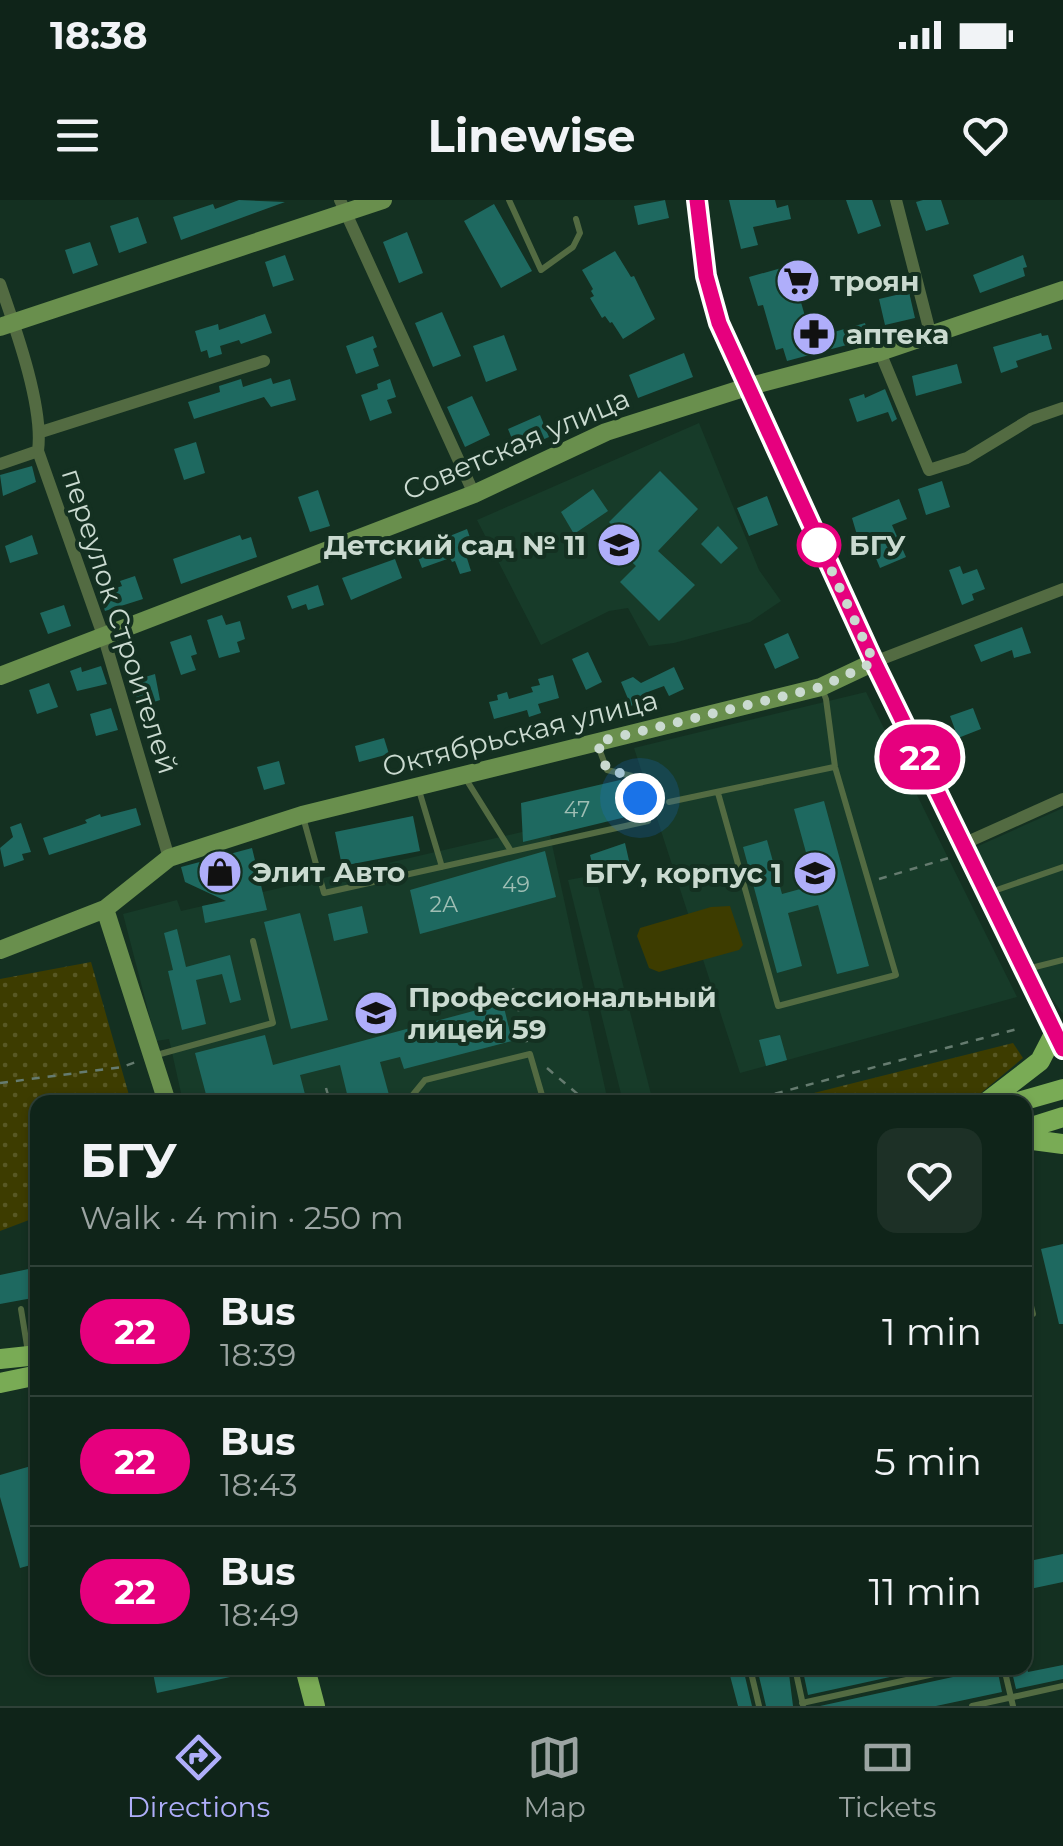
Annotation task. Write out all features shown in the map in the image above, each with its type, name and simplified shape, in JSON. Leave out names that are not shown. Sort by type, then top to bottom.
[{"type":"main road","points":[[697,200],[706,276],[719,323],[874,662],[1024,970],[1058,1030],[1040,1060],[996,1095]]},
{"type":"main road","points":[[1032,1098],[1063,1088]]},
{"type":"main road","points":[[1032,1126],[1063,1117]]},
{"type":"main road","points":[[1032,1139],[1063,1144]]},
{"type":"main road","points":[[0,1359],[30,1362]]},
{"type":"main road","points":[[0,1383],[30,1365]]},
{"type":"main road","points":[[307,1675],[314,1706]]},
{"type":"street","points":[[7,325],[342,207],[383,200]]},
{"type":"street","points":[[896,200],[931,336]]},
{"type":"street","points":[[342,207],[474,494]]},
{"type":"street","name":"переулок Строителей","points":[[0,284],[7,325],[41,432],[38,451],[104,638],[169,858]]},
{"type":"street","name":"Советская улица","points":[[0,676],[474,494],[606,432],[747,387],[880,352],[1063,290]]},
{"type":"street","points":[[880,352],[930,470],[967,458],[1031,419],[1063,408]]},
{"type":"street","points":[[41,432],[264,360]]},
{"type":"street","points":[[0,464],[38,451]]},
{"type":"street","name":"Октябрьская улица","points":[[0,950],[105,909],[169,858],[302,815],[821,687],[874,662],[1063,589]]},
{"type":"street","points":[[965,848],[1063,799]]},
{"type":"street","points":[[105,909],[164,1095]]},
{"type":"lane","points":[[509,200],[542,270],[573,246],[580,233],[576,219]]},
{"type":"lane","points":[[718,793],[778,1006],[896,975],[834,767],[826,699],[821,687]]},
{"type":"lane","points":[[302,815],[324,893],[648,821],[632,776],[607,770],[597,742]]},
{"type":"lane","points":[[669,802],[834,767]]},
{"type":"lane","points":[[464,775],[511,851]]},
{"type":"lane","points":[[418,786],[442,866]]},
{"type":"lane","points":[[987,893],[1063,868]]},
{"type":"lane","points":[[152,1056],[273,1022],[253,940]]},
{"type":"lane","points":[[1024,970],[1063,960]]},
{"type":"lane","points":[[413,1095],[426,1080],[530,1054],[542,1095]]},
{"type":"lane","points":[[21,1310],[30,1343]]},
{"type":"lane","points":[[752,1675],[760,1706]]},
{"type":"lane","points":[[797,1675],[803,1704],[930,1675]]},
{"type":"lane","points":[[1006,1675],[1012,1702]]},
{"type":"lane","points":[[972,1706],[1012,1702],[1063,1686]]},
{"type":"path","points":[[869,882],[965,848]]},
{"type":"path","points":[[512,988],[530,1054],[580,1095]]},
{"type":"path","points":[[770,1095],[1016,1030]]},
{"type":"path","points":[[0,1084],[122,1067],[152,1056]]},
{"type":"path","points":[[326,1088],[328,1095]]},
{"type":"shaded area","name":"Детский сад № 11","points":[[699,423],[759,570],[781,601],[750,622],[674,643],[649,646],[628,608],[609,611],[541,645],[477,520]]},
{"type":"shaded area","name":"БГУ, корпус 1","points":[[866,692],[1017,997],[740,1073],[634,748]]},
{"type":"shaded area","points":[[1063,808],[1063,1014],[1043,986],[976,847]]},
{"type":"shaded area","name":"Профессиональный лицей 59","points":[[548,826],[606,1095],[181,1095],[169,1039],[156,1041],[123,914],[177,900],[181,911]]},
{"type":"shaded area","points":[[595,875],[651,1095],[621,1095],[568,880]]},
{"type":"shaded area","points":[[730,906],[743,945],[739,950],[659,972],[649,968],[637,936],[640,928],[711,907]]},
{"type":"shaded area","points":[[91,962],[129,1095],[30,1095],[30,1220],[0,1231],[0,979]]},
{"type":"shaded area","points":[[1013,1043],[1023,1058],[976,1095],[806,1095]]},
{"type":"building","points":[[239,200],[285,202],[181,240],[173,217]]},
{"type":"building","points":[[665,200],[669,218],[638,225],[634,206]]},
{"type":"building","points":[[729,200],[775,200],[777,208],[788,205],[791,219],[753,227],[758,245],[741,249]]},
{"type":"building","points":[[846,200],[872,200],[881,226],[858,234]]},
{"type":"building","points":[[941,200],[949,224],[926,231],[916,202]]},
{"type":"building","points":[[494,204],[532,271],[501,288],[464,221]]},
{"type":"building","points":[[138,217],[147,243],[119,253],[110,226]]},
{"type":"building","points":[[407,232],[423,273],[399,283],[383,242]]},
{"type":"building","points":[[90,242],[98,265],[73,274],[65,250]]},
{"type":"building","points":[[615,251],[634,276],[655,319],[623,339],[612,322],[602,318],[590,298],[594,296],[593,289],[582,270]]},
{"type":"building","points":[[285,255],[294,280],[273,287],[265,262]]},
{"type":"building","points":[[1023,255],[1025,276],[980,293],[973,275]]},
{"type":"building","points":[[785,267],[791,286],[796,285],[809,330],[832,325],[834,332],[865,323],[869,339],[787,361],[783,348],[776,350],[763,305],[758,306],[749,277]]},
{"type":"building","points":[[909,292],[915,318],[885,325],[879,299]]},
{"type":"building","points":[[442,312],[461,356],[433,367],[415,323]]},
{"type":"building","points":[[265,314],[272,333],[241,344],[239,340],[220,346],[222,354],[209,358],[207,350],[201,352],[195,331],[218,324],[219,330]]},
{"type":"building","points":[[1041,333],[1048,335],[1052,349],[1016,361],[1018,367],[1001,373],[993,347]]},
{"type":"building","points":[[504,335],[517,370],[486,382],[473,346]]},
{"type":"building","points":[[373,336],[379,366],[356,374],[346,346]]},
{"type":"building","points":[[684,353],[693,377],[638,398],[629,375]]},
{"type":"building","points":[[957,364],[962,383],[916,396],[912,376]]},
{"type":"building","points":[[271,378],[273,384],[290,379],[296,400],[271,407],[264,397],[194,419],[188,402],[220,392],[219,386],[241,379],[243,387]]},
{"type":"building","points":[[390,379],[396,397],[387,400],[392,413],[370,421],[361,395]]},
{"type":"building","points":[[885,389],[897,419],[892,422],[888,412],[857,422],[849,399],[864,394],[865,398]]},
{"type":"building","points":[[472,396],[490,435],[465,447],[447,407]]},
{"type":"building","points":[[540,415],[549,437],[517,451],[508,429]]},
{"type":"building","points":[[196,442],[205,473],[184,480],[174,449]]},
{"type":"building","points":[[32,466],[36,482],[3,496],[0,475]]},
{"type":"building","points":[[660,471],[698,509],[658,551],[695,585],[659,621],[620,582],[636,566],[616,547],[625,539],[609,522]]},
{"type":"building","points":[[942,481],[950,507],[926,515],[918,489]]},
{"type":"building","points":[[593,489],[608,511],[574,534],[561,512]]},
{"type":"building","points":[[318,490],[330,526],[310,532],[298,497]]},
{"type":"building","points":[[767,496],[778,525],[749,536],[737,508]]},
{"type":"building","points":[[899,499],[907,519],[892,525],[906,557],[880,568],[865,532],[857,535],[852,518]]},
{"type":"building","points":[[718,526],[738,548],[721,564],[701,544]]},
{"type":"building","points":[[467,529],[475,552],[466,555],[471,571],[460,574],[450,558],[422,568],[415,550]]},
{"type":"building","points":[[32,535],[38,554],[10,563],[5,546]]},
{"type":"building","points":[[240,535],[242,540],[251,537],[257,557],[181,584],[173,559]]},
{"type":"building","points":[[395,559],[402,578],[351,600],[342,578]]},
{"type":"building","points":[[960,566],[963,574],[977,569],[985,589],[972,594],[974,600],[962,605],[949,570]]},
{"type":"building","points":[[135,576],[143,599],[105,611],[99,594],[122,586],[120,581]]},
{"type":"building","points":[[318,585],[324,605],[308,610],[306,604],[292,609],[287,596]]},
{"type":"building","points":[[64,605],[71,626],[48,634],[40,613]]},
{"type":"building","points":[[222,615],[226,625],[240,621],[245,639],[237,642],[240,652],[219,658],[207,620]]},
{"type":"building","points":[[1022,627],[1031,653],[1014,658],[1012,650],[981,662],[974,645]]},
{"type":"building","points":[[788,633],[799,658],[775,669],[764,644]]},
{"type":"building","points":[[191,635],[197,654],[191,656],[196,670],[181,675],[170,642]]},
{"type":"building","points":[[588,652],[602,682],[586,690],[572,659]]},
{"type":"building","points":[[101,666],[107,684],[77,691],[70,671]]},
{"type":"building","points":[[674,667],[684,689],[669,696],[664,686],[645,693],[648,698],[631,706],[621,682],[633,677],[641,683]]},
{"type":"building","points":[[155,674],[160,700],[139,707],[132,681]]},
{"type":"building","points":[[553,675],[559,698],[538,704],[541,713],[529,717],[527,710],[494,719],[489,702],[498,700],[497,695],[507,692],[509,699],[533,692],[531,687],[540,685],[538,679]]},
{"type":"building","points":[[49,683],[58,707],[37,714],[29,690]]},
{"type":"building","points":[[111,708],[118,730],[96,736],[90,714]]},
{"type":"building","points":[[973,708],[981,729],[958,738],[950,716]]},
{"type":"building","points":[[384,738],[389,754],[359,762],[355,746]]},
{"type":"building","points":[[279,761],[285,784],[264,790],[257,767]]},
{"type":"building","points":[[625,782],[634,815],[523,842],[521,803]]},
{"type":"building","points":[[824,801],[869,966],[837,974],[818,905],[788,913],[802,966],[777,973],[743,847],[767,840],[782,894],[815,885],[794,809]]},
{"type":"building","points":[[136,808],[141,825],[49,855],[43,838],[87,823],[85,820],[100,814],[101,817]]},
{"type":"building","points":[[413,816],[420,851],[342,866],[335,832]]},
{"type":"building","points":[[21,823],[31,852],[22,854],[24,860],[4,867],[0,848],[13,837],[10,827]]},
{"type":"building","points":[[625,843],[630,865],[595,875],[590,855]]},
{"type":"building","points":[[252,848],[267,910],[205,923],[202,906],[226,901],[185,882],[181,867]]},
{"type":"building","points":[[545,851],[556,897],[420,934],[410,890]]},
{"type":"building","points":[[362,906],[368,933],[334,941],[328,914]]},
{"type":"building","points":[[300,913],[328,1020],[291,1029],[264,922]]},
{"type":"building","points":[[177,929],[186,967],[230,955],[241,1000],[230,1003],[222,974],[196,980],[206,1024],[182,1030],[168,971],[173,970],[164,933]]},
{"type":"building","points":[[503,1003],[512,1041],[404,1069],[400,1057],[380,1062],[389,1095],[347,1095],[340,1065],[300,1075],[305,1095],[206,1095],[195,1053],[265,1035],[273,1065]]},
{"type":"building","points":[[780,1035],[787,1060],[766,1066],[759,1040]]},
{"type":"building","points":[[1063,1244],[1063,1324],[1059,1324],[1041,1249]]},
{"type":"building","points":[[30,1269],[30,1298],[0,1304],[0,1275]]},
{"type":"building","points":[[30,1466],[30,1565],[20,1568],[0,1497],[0,1475]]},
{"type":"building","points":[[1032,1550],[1034,1560],[1063,1554],[1063,1582],[1032,1589]]},
{"type":"building","points":[[1063,1665],[1063,1679],[1016,1689],[1013,1675],[1032,1675],[1032,1671]]},
{"type":"building","points":[[153,1675],[239,1675],[157,1693]]},
{"type":"building","points":[[730,1675],[745,1675],[752,1706],[738,1706]]},
{"type":"building","points":[[759,1675],[789,1675],[793,1706],[766,1706]]},
{"type":"building","points":[[804,1675],[899,1675],[808,1695]]},
{"type":"building","points":[[962,1675],[998,1675],[1002,1692],[936,1706],[820,1706]]},
{"type":"bus line","name":"22","points":[[697,200],[706,276],[719,323],[874,662],[1063,1049]]},
{"type":"place","name":"троян","points":[[798,281]]},
{"type":"place","name":"аптека","points":[[814,334]]},
{"type":"place","name":"Детский сад № 11","points":[[619,545]]},
{"type":"place","name":"БГУ","points":[[819,545]]},
{"type":"place","name":"Элит Авто","points":[[220,872]]},
{"type":"place","name":"БГУ, корпус 1","points":[[815,873]]},
{"type":"place","name":"Профессиональный лицей 59","points":[[376,1013]]},
{"type":"route","points":[[640,798],[632,776],[607,770],[597,742],[821,687],[874,662],[816,537],[819,545]]}]
